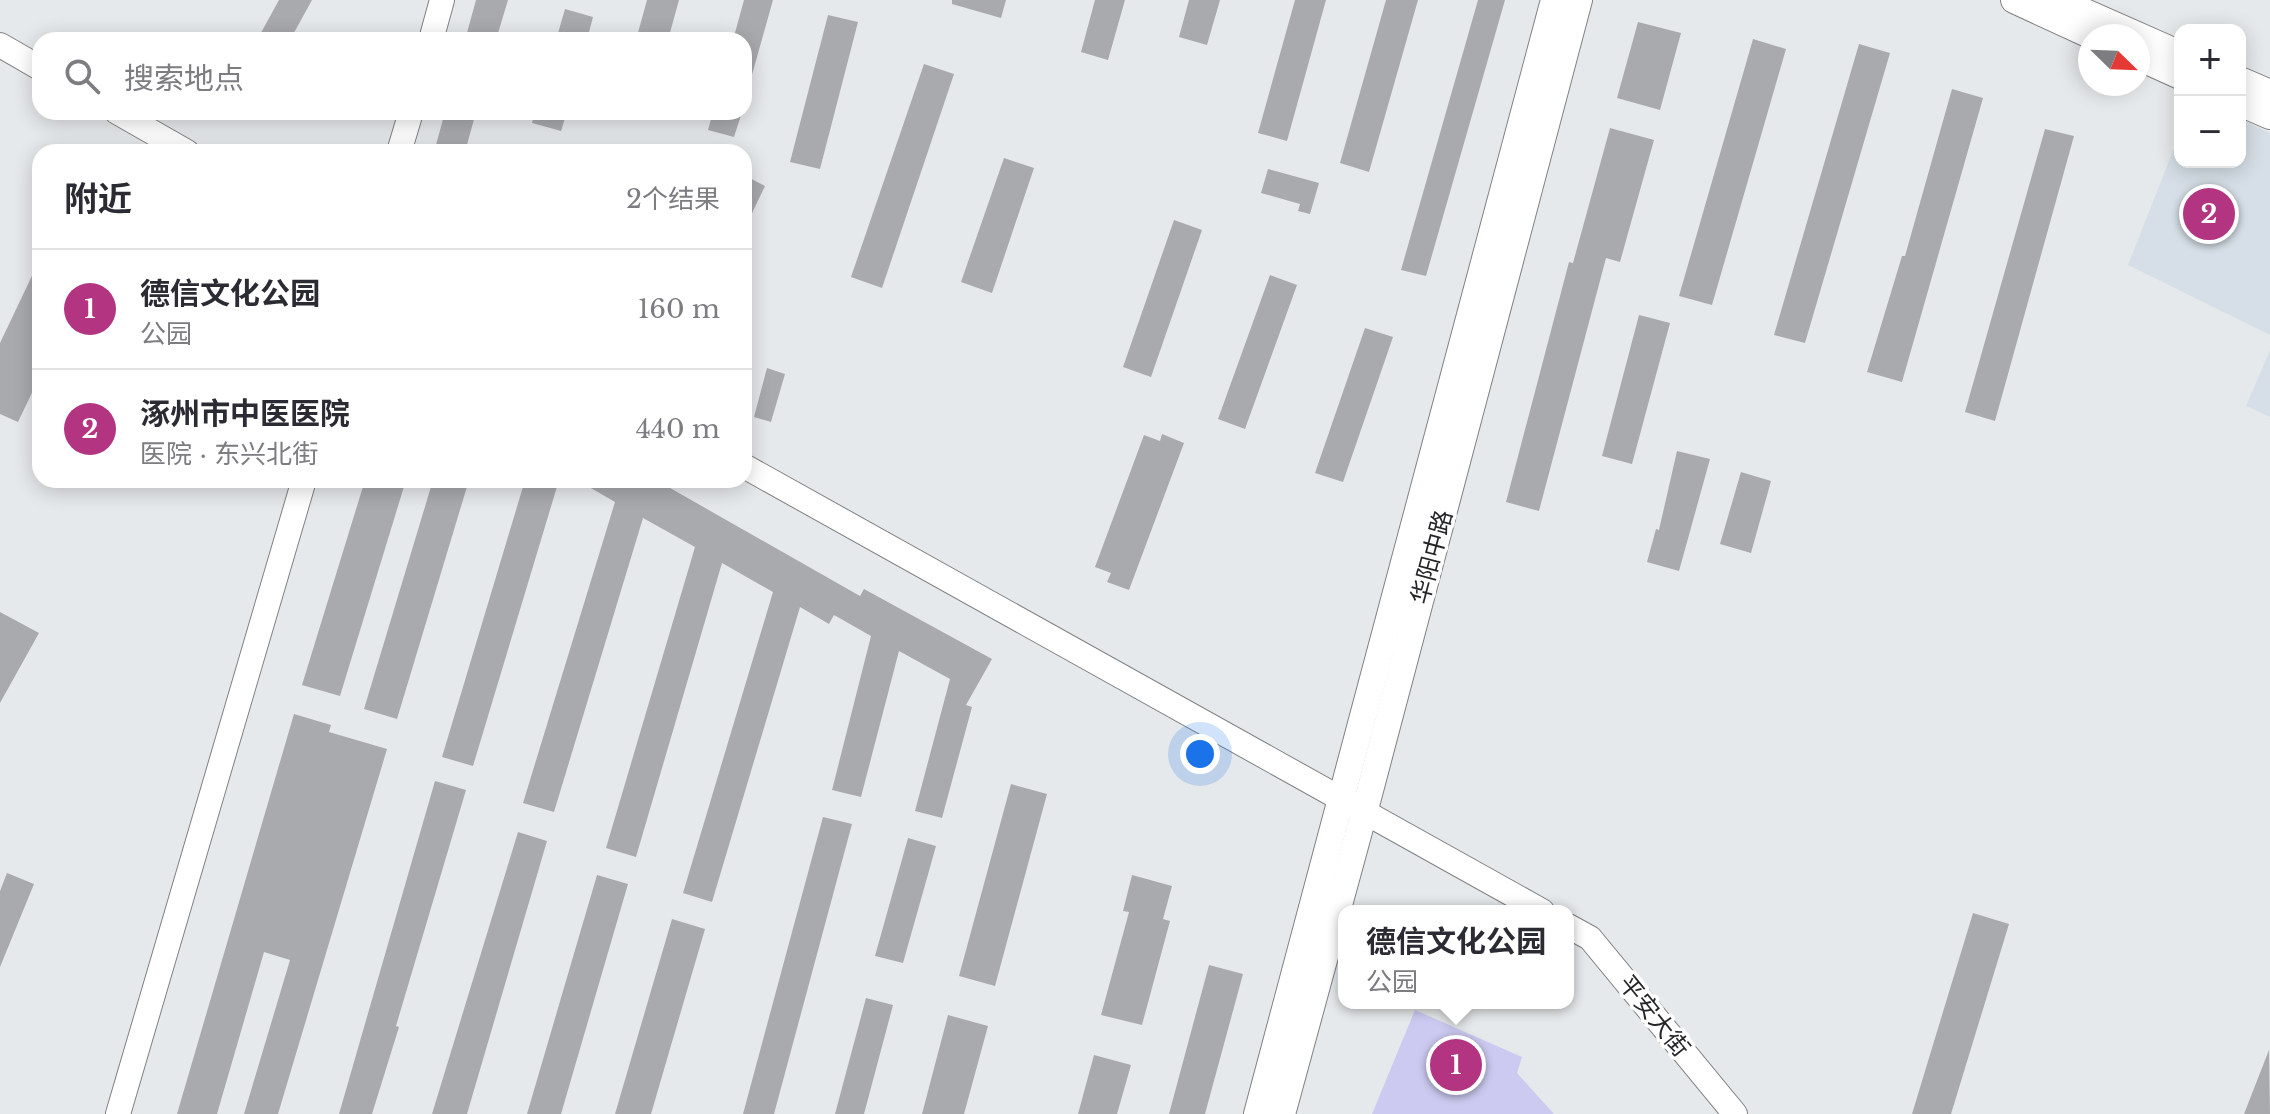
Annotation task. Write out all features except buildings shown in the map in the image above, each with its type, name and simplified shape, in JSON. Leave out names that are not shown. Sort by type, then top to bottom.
[{"type":"main road","name":"华阳中路","points":[[1282,1114],[1354,807],[1554,0]]},
{"type":"main road","name":"华阳中路","points":[[1257,1114],[1354,807],[1579,0]]},
{"type":"main road","points":[[2014,0],[2078,30]]},
{"type":"main road","points":[[2058,0],[2174,51]]},
{"type":"main road","points":[[2150,62],[2174,73]]},
{"type":"main road","points":[[2246,83],[2270,93]]},
{"type":"main road","points":[[2246,106],[2270,116]]},
{"type":"street","points":[[433,32],[442,0]]},
{"type":"street","points":[[0,45],[32,63]]},
{"type":"street","points":[[131,120],[173,144]]},
{"type":"street","points":[[401,144],[409,120]]},
{"type":"street","points":[[752,470],[1531,905]]},
{"type":"street","points":[[118,1114],[302,488]]},
{"type":"street","name":"平安大街","points":[[1574,929],[1590,938],[1735,1114]]},
{"type":"shaded area","points":[[2246,122],[2270,133],[2270,335],[2128,265],[2174,148],[2174,168],[2246,168]]},
{"type":"shaded area","points":[[2270,350],[2270,417],[2246,406]]},
{"type":"shaded area","points":[[1415,1010],[1522,1057],[1517,1073],[1554,1114],[1372,1114]]},
{"type":"place","name":"涿州市中医医院","points":[[2209,214]]},
{"type":"place","name":"德信文化公园","points":[[1456,1065]]}]
